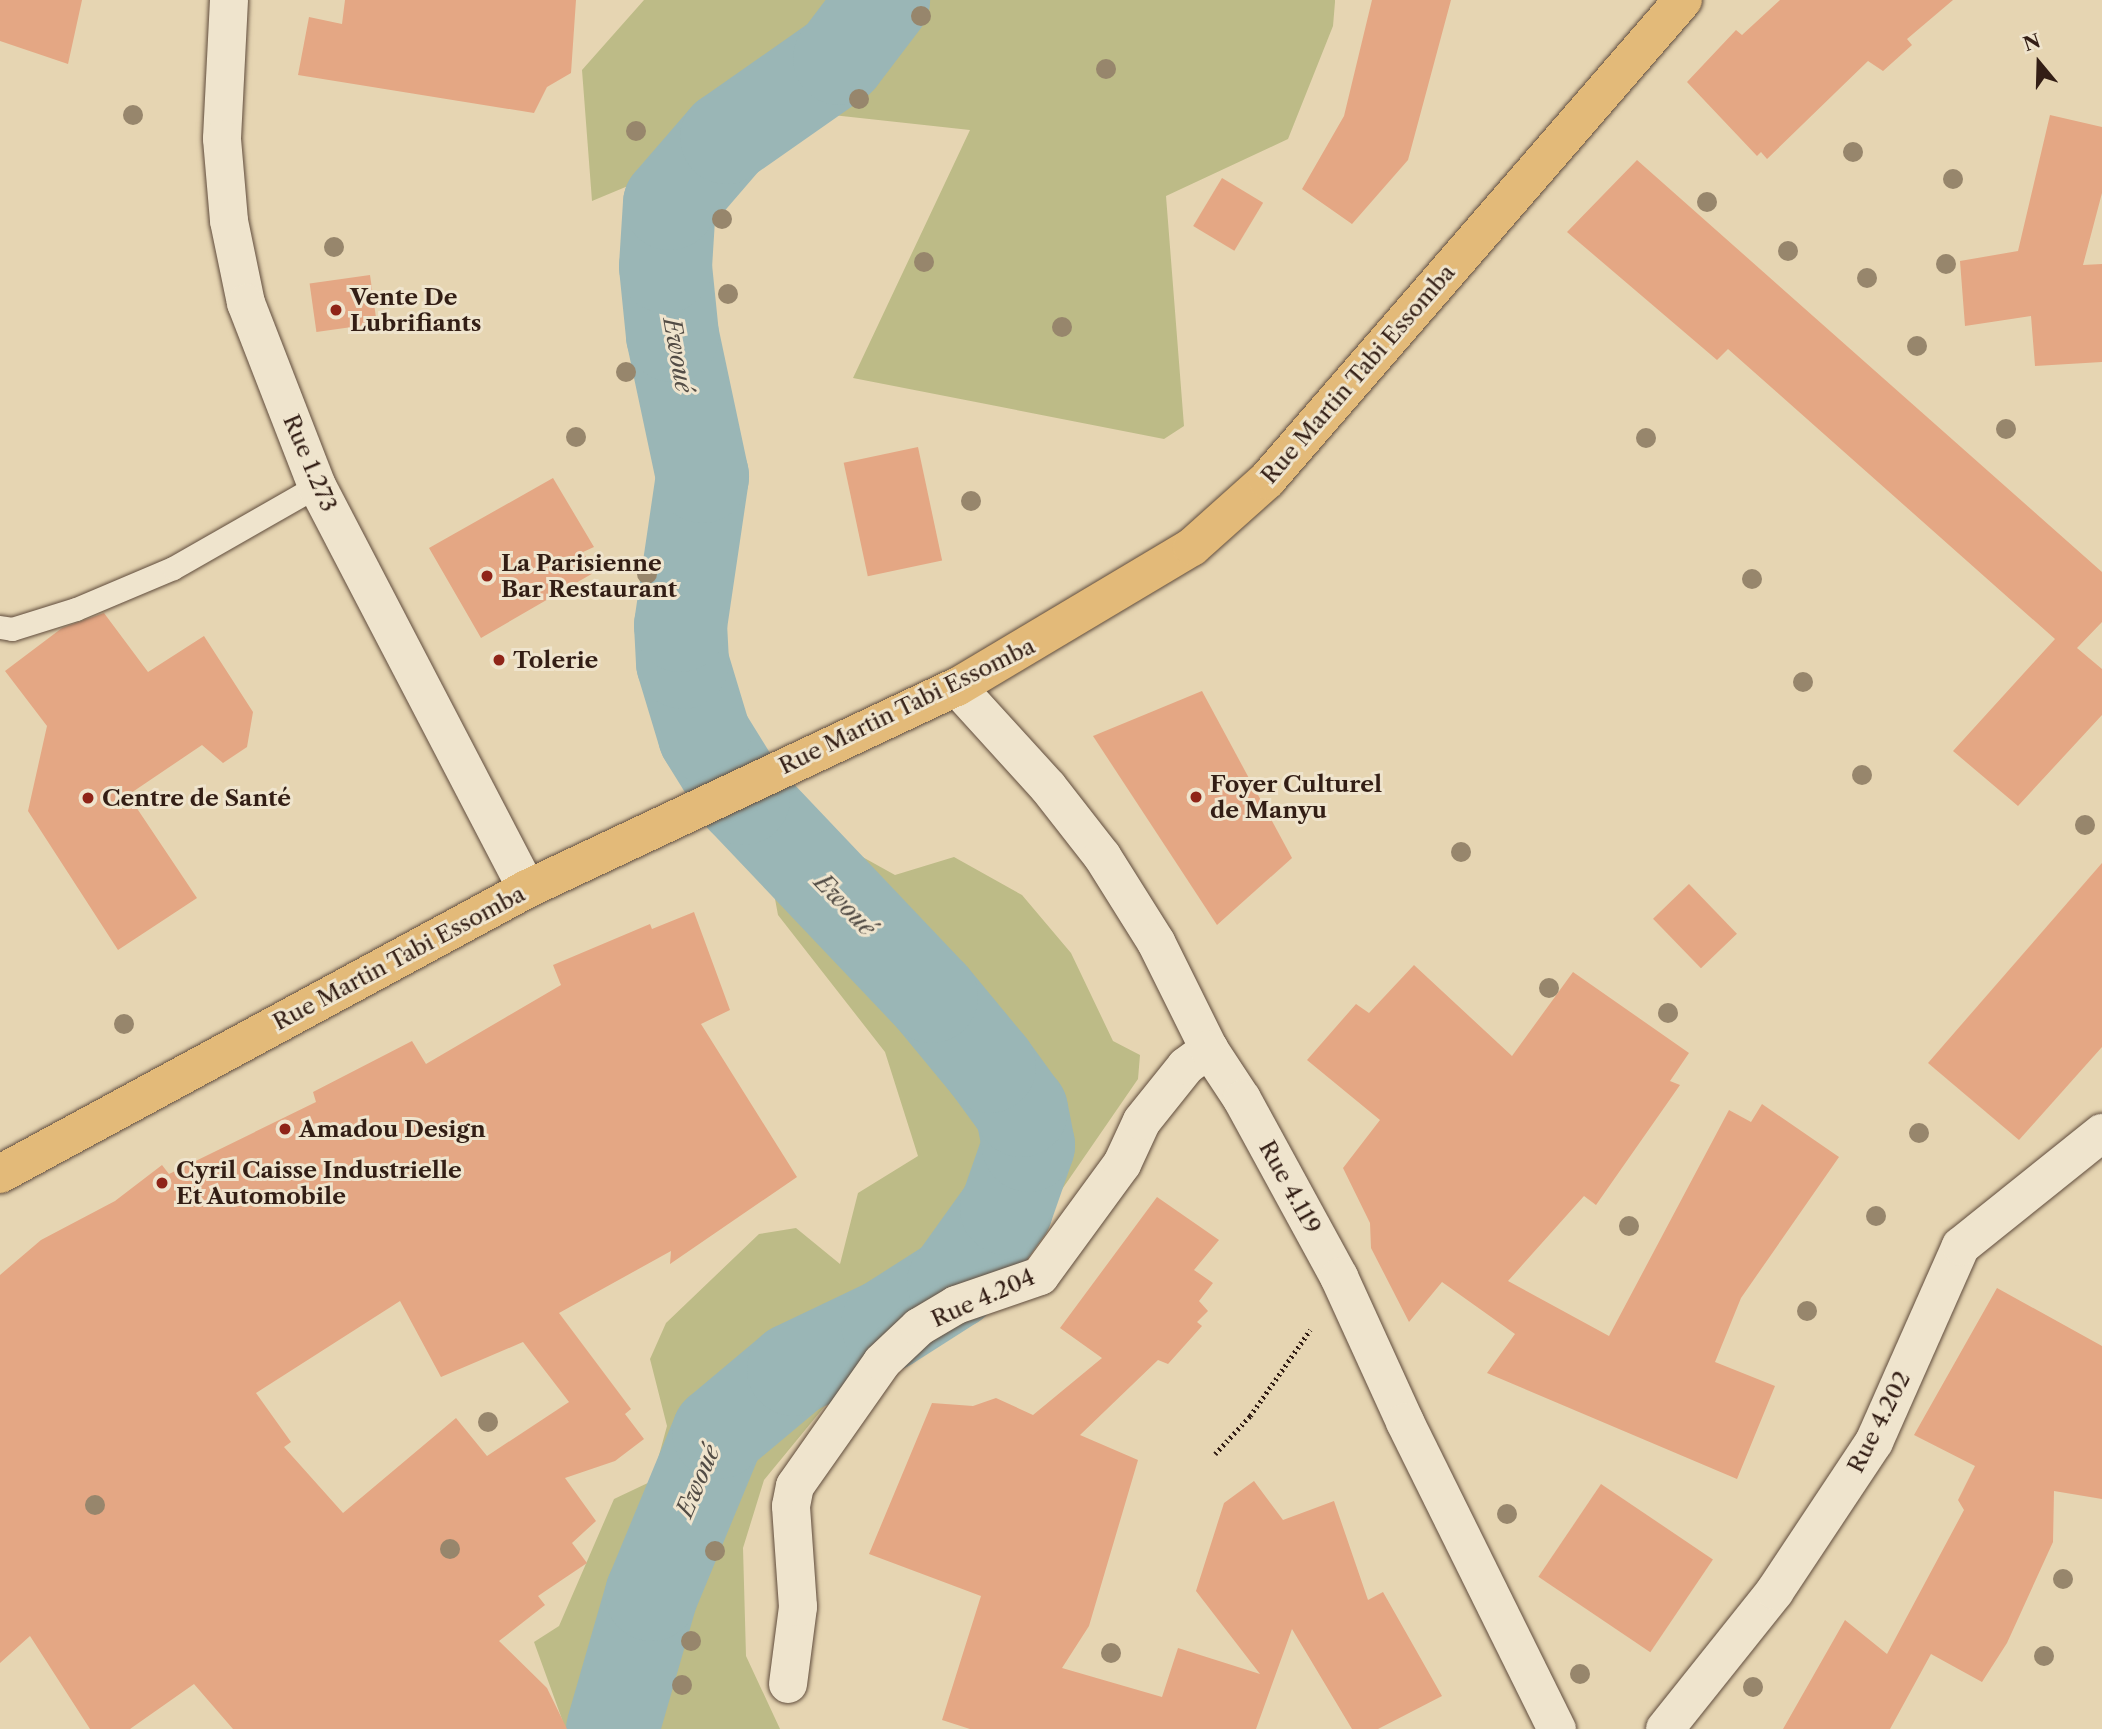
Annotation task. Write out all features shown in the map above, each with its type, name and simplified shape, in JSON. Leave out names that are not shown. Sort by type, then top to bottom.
[{"type":"main road","name":"Rue Martin Tabi Essomba","points":[[0,1174],[527,889],[957,687],[1192,547],[1267,480],[1683,0]]},
{"type":"street","name":"Rue 1.273","points":[[229,0],[222,139],[229,221],[246,303],[317,486],[527,889]]},
{"type":"street","name":"Rue 4.119","points":[[957,687],[1048,787],[1102,856],[1156,942],[1209,1049],[1242,1099],[1339,1277],[1405,1422],[1557,1729]]},
{"type":"street","name":"Rue 4.204","points":[[788,1684],[798,1607],[791,1506],[795,1486],[882,1362],[919,1327],[956,1305],[1040,1276],[1122,1164],[1142,1121],[1186,1066],[1209,1049]]},
{"type":"street","name":"Rue 4.202","points":[[1665,1729],[1775,1591],[1874,1442],[1961,1246],[2102,1133]]},
{"type":"lane","points":[[0,628],[12,629],[76,608],[173,568],[317,486]]},
{"type":"path","points":[[1215,1454],[1295,1357],[1339,1277]]},
{"type":"shaded area","points":[[644,0],[1335,2],[1333,26],[1288,139],[1166,196],[1184,426],[1164,439],[853,378],[970,130],[805,112],[592,201],[582,70]]},
{"type":"shaded area","points":[[812,829],[895,875],[954,857],[1022,895],[1071,953],[1113,1041],[1140,1055],[1138,1079],[1034,1230],[866,1356],[764,1480],[743,1548],[746,1656],[780,1729],[557,1729],[563,1722],[534,1642],[559,1626],[614,1499],[652,1481],[667,1426],[650,1359],[666,1323],[759,1234],[796,1228],[840,1264],[858,1193],[918,1156],[885,1052],[778,915],[765,845]]},
{"type":"building","points":[[0,0],[82,0],[68,64],[0,41]]},
{"type":"building","points":[[345,0],[576,0],[571,73],[547,87],[534,113],[298,75],[309,17],[342,24]]},
{"type":"building","points":[[1372,0],[1451,0],[1408,160],[1352,224],[1302,189],[1344,116]]},
{"type":"building","points":[[1780,0],[1953,0],[1907,39],[1912,45],[1883,71],[1868,61],[1767,159],[1761,152],[1757,156],[1687,82],[1736,30],[1742,35]]},
{"type":"building","points":[[2050,115],[2102,127],[2102,193],[2083,265],[2102,264],[2102,362],[2035,366],[2031,316],[1965,326],[1960,261],[2018,251]]},
{"type":"building","points":[[1637,160],[2102,572],[2102,622],[2077,648],[2102,669],[2102,715],[2018,806],[1953,751],[2055,639],[1728,349],[1717,360],[1567,232]]},
{"type":"building","points":[[1222,178],[1263,203],[1234,251],[1193,226]]},
{"type":"building","points":[[370,275],[377,324],[316,332],[310,283]]},
{"type":"building","points":[[918,447],[942,560],[868,576],[844,463]]},
{"type":"building","points":[[553,478],[594,547],[583,552],[595,572],[481,638],[429,548]]},
{"type":"building","name":"Centre de Santé","points":[[104,613],[148,672],[204,636],[253,712],[247,747],[223,763],[202,745],[128,795],[197,898],[118,950],[28,811],[47,726],[5,671],[62,628]]},
{"type":"building","name":"Foyer Culturel de Manyu","points":[[1202,691],[1292,858],[1217,925],[1093,736]]},
{"type":"building","points":[[2102,863],[2102,1047],[2019,1140],[1928,1063]]},
{"type":"building","points":[[1689,884],[1737,934],[1701,968],[1653,919]]},
{"type":"building","points":[[694,912],[730,1010],[701,1024],[797,1177],[670,1264],[671,1251],[559,1313],[631,1409],[625,1414],[644,1439],[615,1461],[565,1478],[596,1521],[572,1543],[587,1563],[538,1596],[545,1605],[499,1641],[547,1688],[567,1729],[233,1729],[194,1684],[130,1729],[90,1729],[30,1636],[0,1663],[0,1275],[41,1240],[115,1201],[162,1165],[169,1174],[316,1102],[313,1092],[412,1041],[426,1064],[561,985],[553,965],[650,924],[652,929]],"holes":[[[400,1301],[441,1377],[523,1342],[569,1402],[487,1456],[456,1418],[343,1513],[284,1447],[291,1442],[256,1393]]]},
{"type":"building","points":[[1414,965],[1512,1056],[1573,972],[1689,1053],[1670,1081],[1680,1085],[1596,1205],[1584,1196],[1508,1281],[1609,1336],[1729,1110],[1751,1122],[1762,1104],[1839,1157],[1741,1298],[1715,1362],[1775,1386],[1737,1479],[1487,1373],[1515,1334],[1442,1282],[1409,1322],[1371,1248],[1370,1223],[1343,1168],[1380,1120],[1307,1060],[1356,1004],[1369,1013]]},
{"type":"building","points":[[1157,1197],[1219,1240],[1194,1270],[1213,1283],[1199,1301],[1208,1311],[1197,1322],[1202,1326],[1168,1364],[1158,1360],[1080,1435],[1138,1460],[1089,1626],[1062,1668],[1162,1697],[1178,1648],[1260,1674],[1196,1591],[1224,1503],[1254,1481],[1283,1520],[1334,1501],[1368,1600],[1383,1592],[1442,1696],[1378,1729],[1352,1729],[1292,1629],[1256,1729],[970,1729],[942,1720],[981,1596],[869,1554],[932,1403],[973,1406],[996,1398],[1033,1415],[1102,1358],[1060,1328]]},
{"type":"building","points":[[1997,1288],[2102,1346],[2102,1499],[2054,1491],[2053,1542],[2007,1643],[1982,1682],[1931,1654],[1890,1729],[1783,1729],[1845,1620],[1887,1654],[1964,1510],[1958,1500],[1975,1466],[1914,1435]]},
{"type":"building","points":[[1601,1484],[1713,1559],[1650,1652],[1538,1577]]},
{"type":"waterway","name":"Ewoué","points":[[612,1729],[651,1594],[718,1432],[793,1369],[887,1324],[953,1282],[1006,1208],[1028,1145],[1021,1110],[989,1066],[931,996],[743,798],[704,735],[682,662],[680,625],[702,476],[672,335],[665,266],[669,203],[726,137],[839,58],[883,0]]},
{"type":"place","name":"Vente De Lubrifiants","points":[[336,310]]},
{"type":"place","name":"La Parisienne Bar Restaurant","points":[[487,576]]},
{"type":"place","name":"Tolerie","points":[[499,660]]},
{"type":"place","name":"Foyer Culturel de Manyu","points":[[1196,797]]},
{"type":"place","name":"Centre de Santé","points":[[88,798]]},
{"type":"place","name":"Amadou Design","points":[[285,1129]]},
{"type":"place","name":"Cyril Caisse Industrielle Et Automobile","points":[[162,1183]]}]
